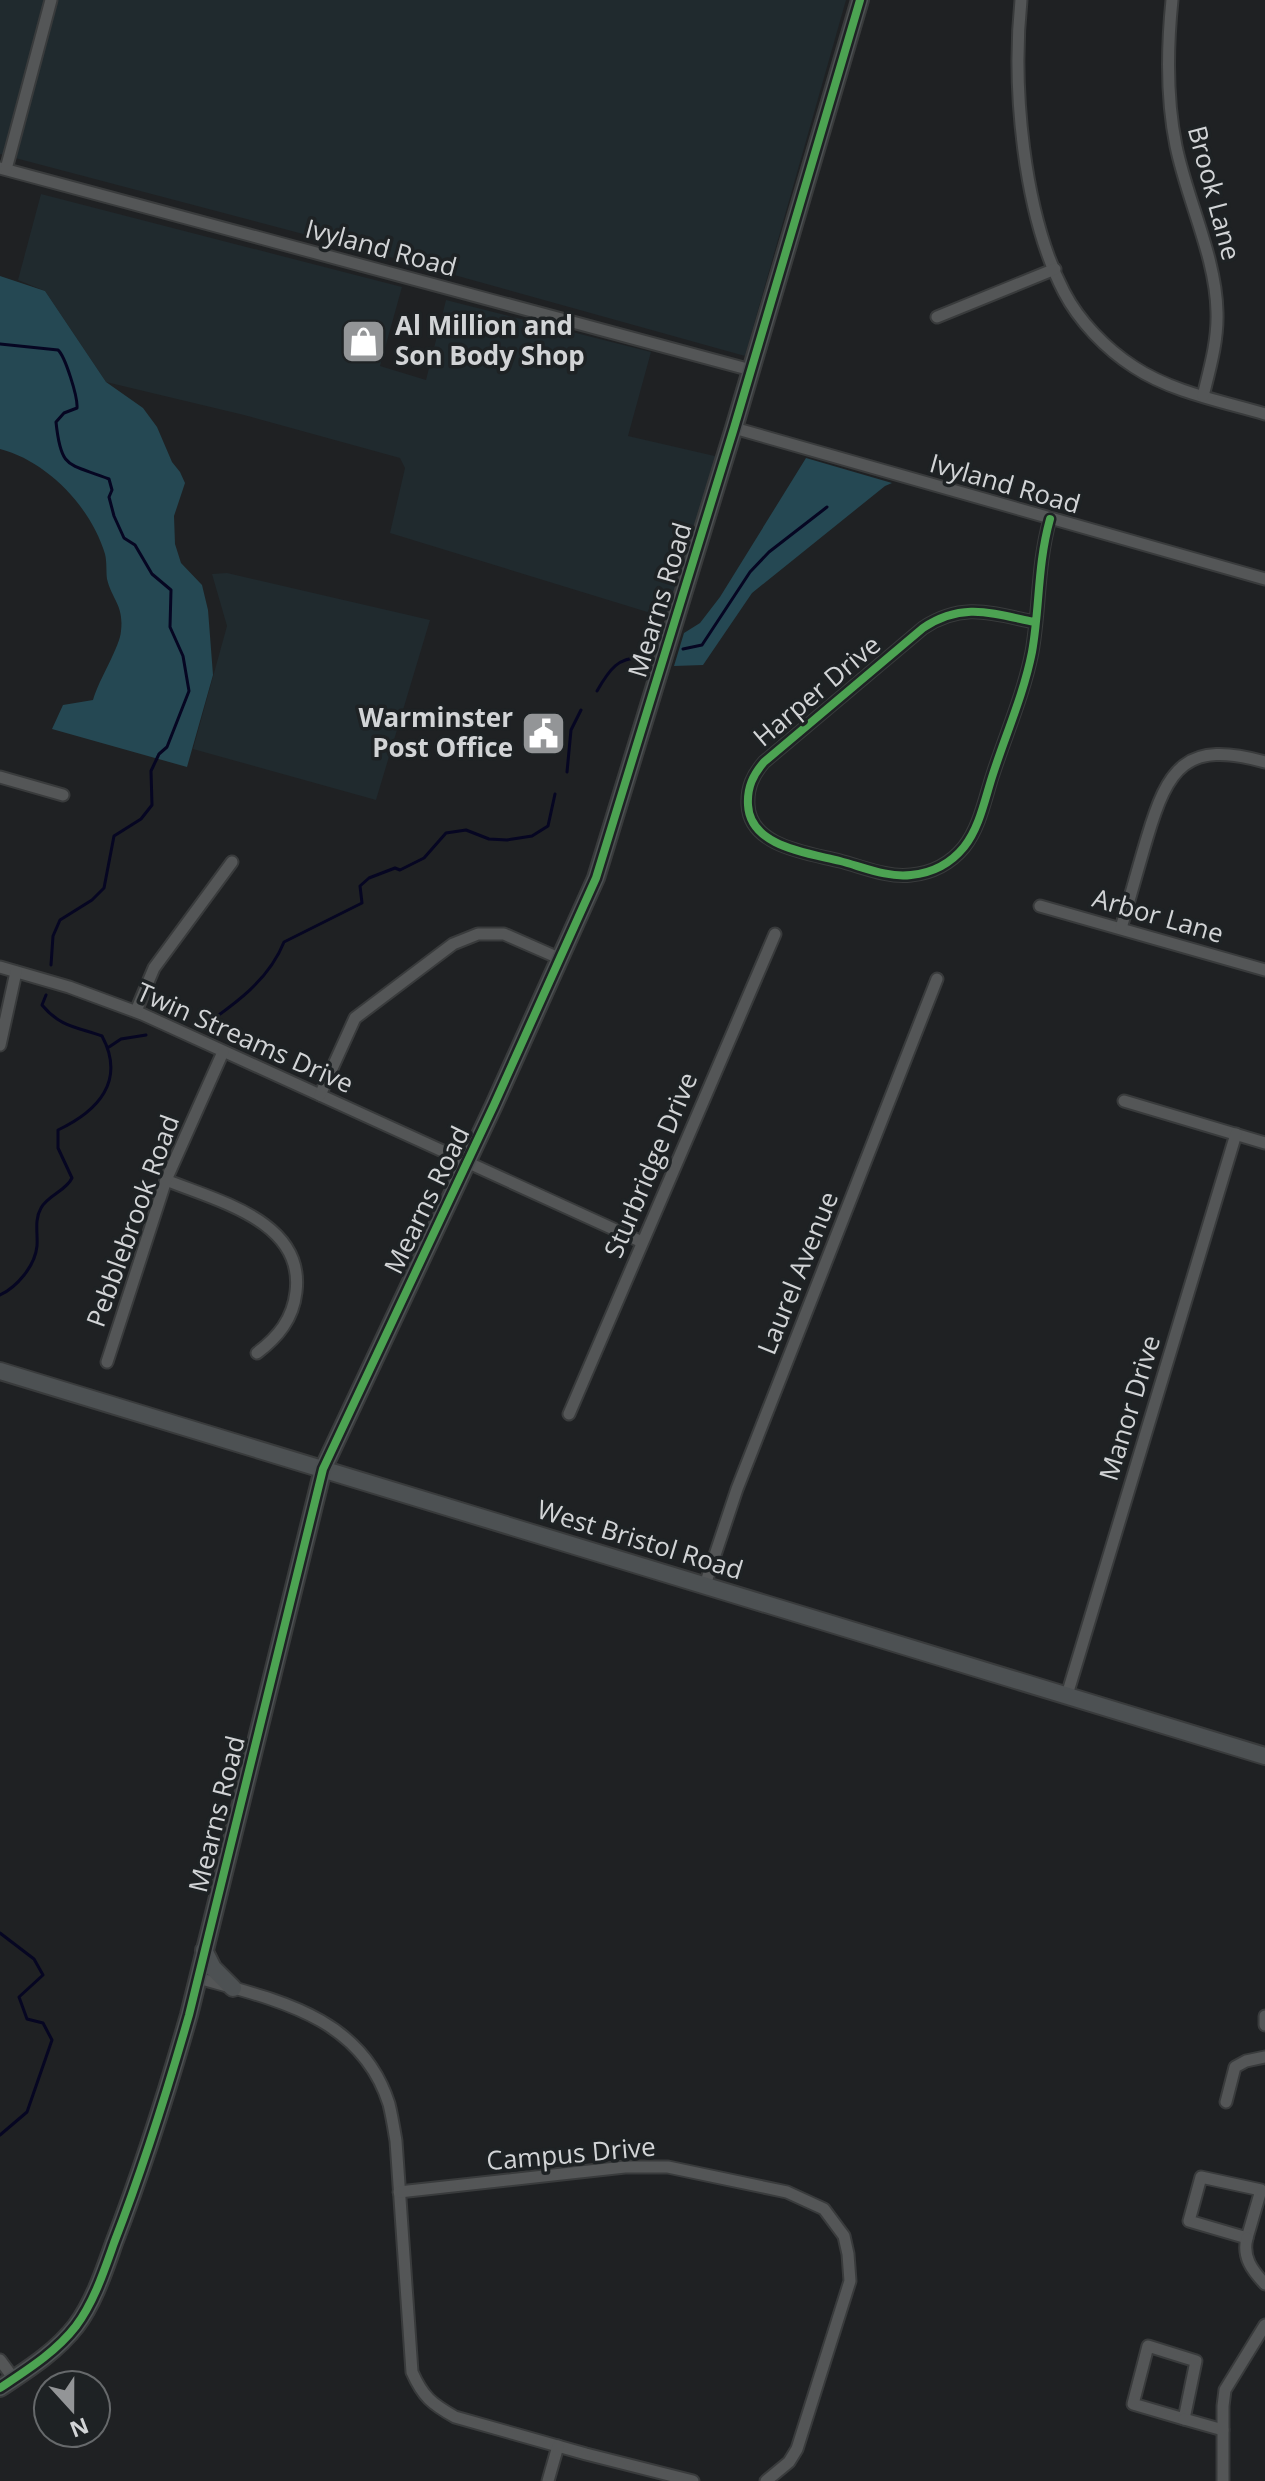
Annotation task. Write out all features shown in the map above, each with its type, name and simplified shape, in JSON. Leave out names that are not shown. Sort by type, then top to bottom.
[{"type":"street","points":[[3,169],[51,0]]},
{"type":"street","name":"Mearns Road","points":[[7,2384],[66,2339],[92,2298],[156,2125],[198,1978],[323,1469],[561,959],[601,863],[860,0]]},
{"type":"street","points":[[1021,0],[1018,68],[1024,142],[1037,211],[1055,269],[1074,308],[1110,348],[1147,375],[1172,386],[1265,414]]},
{"type":"street","name":"Brook Lane","points":[[1172,0],[1168,46],[1172,121],[1184,184],[1207,253],[1216,297],[1214,351],[1203,396]]},
{"type":"street","name":"Ivyland Road","points":[[3,169],[751,370]]},
{"type":"street","points":[[937,317],[1055,269]]},
{"type":"street","name":"Ivyland Road","points":[[734,428],[1265,579]]},
{"type":"street","name":"Harper Drive","points":[[1034,622],[981,611],[960,611],[939,617],[923,628],[754,774],[747,793],[748,813],[757,828],[769,839],[791,848],[898,876],[932,871],[962,850],[972,835],[1028,666],[1034,622],[1041,551],[1050,519]]},
{"type":"street","points":[[1121,928],[1157,804],[1170,778],[1190,761],[1214,753],[1242,755],[1265,762]]},
{"type":"street","points":[[0,777],[63,795]]},
{"type":"street","points":[[136,1011],[154,968],[232,862]]},
{"type":"street","name":"Arbor Lane","points":[[1040,906],[1265,970]]},
{"type":"street","points":[[320,1095],[355,1018],[453,944],[478,934],[504,934],[561,959]]},
{"type":"street","name":"Sturbridge Drive","points":[[569,1414],[775,934]]},
{"type":"street","name":"Twin Streams Drive","points":[[0,967],[136,1011],[642,1242]]},
{"type":"street","points":[[0,1045],[16,972]]},
{"type":"street","name":"Laurel Avenue","points":[[705,1585],[747,1462],[937,979]]},
{"type":"street","name":"Pebblebrook Road","points":[[107,1362],[166,1180],[223,1052]]},
{"type":"street","points":[[1124,1101],[1265,1143]]},
{"type":"street","name":"Manor Drive","points":[[1067,1695],[1236,1134]]},
{"type":"street","points":[[166,1180],[260,1221],[286,1244],[297,1284],[290,1317],[275,1338],[257,1353]]},
{"type":"street","name":"West Bristol Road","points":[[0,1371],[1265,1756]]},
{"type":"street","points":[[204,1950],[213,1968],[233,1988]]},
{"type":"street","points":[[198,1978],[280,2002],[315,2016],[349,2040],[371,2068],[388,2103],[396,2141],[412,2372],[421,2393],[455,2417],[693,2481]]},
{"type":"street","points":[[1265,2016],[1265,2025]]},
{"type":"street","points":[[1226,2102],[1235,2067],[1265,2057]]},
{"type":"street","name":"Campus Drive","points":[[399,2192],[625,2167],[668,2167],[787,2192],[824,2209],[844,2236],[850,2281],[797,2449],[789,2462],[766,2481]]},
{"type":"street","points":[[1247,2238],[1189,2221],[1201,2177],[1261,2190],[1247,2238],[1244,2248],[1250,2267],[1265,2284]]},
{"type":"street","points":[[1223,2481],[1223,2406],[1228,2382],[1265,2325]]},
{"type":"street","points":[[1184,2419],[1196,2361],[1148,2346],[1133,2404],[1184,2419],[1223,2430]]},
{"type":"street","points":[[0,2360],[7,2384]]},
{"type":"street","points":[[548,2481],[558,2446]]},
{"type":"shaded area","points":[[0,0],[846,0],[745,356],[375,253],[0,154]]},
{"type":"shaded area","points":[[41,194],[402,287],[380,366],[426,380],[446,300],[651,352],[628,436],[719,457],[667,618],[390,533],[405,468],[400,458],[244,415],[106,382],[45,291],[18,280]]},
{"type":"shaded area","points":[[0,276],[45,291],[106,382],[143,408],[157,427],[185,483],[174,516],[175,544],[181,563],[202,585],[208,610],[213,675],[187,767],[52,729],[63,705],[93,700],[120,638],[121,615],[109,586],[106,557],[98,536],[78,503],[50,475],[17,455],[0,449]]},
{"type":"shaded area","points":[[806,458],[892,483],[752,593],[703,665],[674,666],[684,633],[700,623],[720,597]]},
{"type":"shaded area","points":[[227,573],[430,620],[376,800],[193,749],[227,626],[212,574]]},
{"type":"waterway","points":[[0,344],[58,350],[61,354],[77,403],[77,408],[64,413],[56,422],[64,457],[76,467],[109,479],[112,490],[109,497],[124,538],[135,545],[152,574],[171,590],[170,627],[183,656],[189,691],[167,747],[159,754],[151,771],[152,805],[141,819],[114,836],[104,888],[92,900],[60,920],[53,936],[51,965]]},
{"type":"waterway","points":[[683,649],[702,645],[750,572],[769,552],[827,507]]},
{"type":"waterway","points":[[597,691],[615,666],[627,659],[644,658]]},
{"type":"waterway","points":[[567,772],[571,730],[581,710]]},
{"type":"waterway","points":[[202,1027],[260,980],[278,956],[284,942],[362,903],[360,886],[369,878],[395,868],[400,870],[424,858],[446,833],[466,830],[489,839],[507,840],[532,836],[548,826],[555,794]]},
{"type":"waterway","points":[[0,1295],[19,1281],[33,1261],[41,1208],[72,1178],[58,1148],[58,1130],[96,1104],[109,1081],[109,1052],[102,1036],[55,1018],[42,1005],[46,995]]},
{"type":"waterway","points":[[109,1047],[121,1039],[146,1035]]},
{"type":"waterway","points":[[0,1933],[34,1959],[43,1975],[19,1997],[27,2019],[43,2023],[52,2040],[27,2112],[0,2135]]},
{"type":"cycle path","points":[[0,2388],[50,2352],[82,2317],[98,2286],[135,2187],[189,2015],[323,1469],[494,1105],[596,878],[734,428],[860,0]]},
{"type":"cycle path","points":[[1034,622],[990,613],[964,612],[923,628],[764,762],[749,793],[751,819],[759,830],[783,846],[893,875],[926,872],[959,853],[978,821],[1029,667],[1050,519]]},
{"type":"place","name":"Al Million and Son Body Shop","points":[[364,341]]},
{"type":"place","name":"Warminster Post Office","points":[[544,733]]}]
